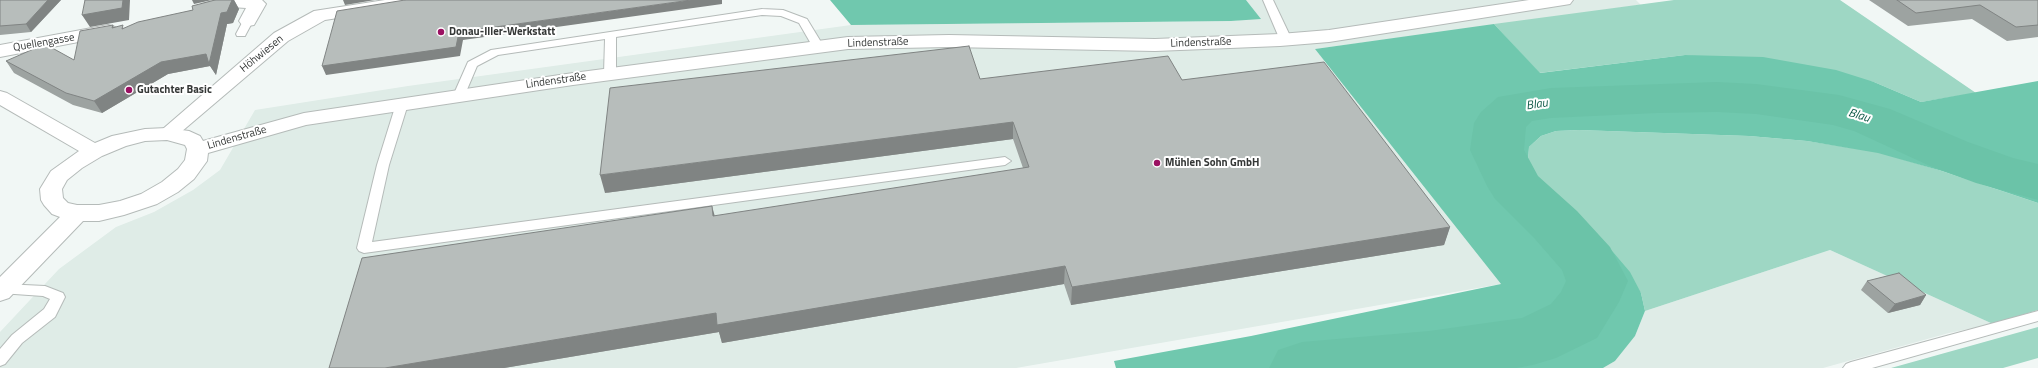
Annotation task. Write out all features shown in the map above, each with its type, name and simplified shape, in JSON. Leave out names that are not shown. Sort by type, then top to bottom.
[{"type":"street","name":"Höhwiesen","points":[[167,134],[281,37],[320,15],[421,0]]},
{"type":"street","name":"Lindenstraße","points":[[198,150],[304,119],[610,74],[818,47],[882,41],[1155,45],[1286,40],[1330,36],[1564,0]]},
{"type":"street","points":[[193,12],[231,2],[256,4],[244,28]]},
{"type":"street","name":"Quellengasse","points":[[0,51],[127,28]]},
{"type":"street","points":[[0,97],[94,151]]},
{"type":"street","points":[[167,134],[182,136],[193,141],[198,150],[196,161],[186,174],[170,187],[149,199],[124,208],[99,213],[77,213],[60,209],[52,200],[51,189],[59,176],[74,162],[94,151],[119,141],[145,135],[167,134]]},
{"type":"street","points":[[2,290],[77,213]]},
{"type":"lane","points":[[1268,0],[1286,40]]},
{"type":"lane","points":[[459,96],[472,64],[495,52],[762,12],[783,13],[803,21],[818,47]]},
{"type":"lane","points":[[610,74],[611,34]]},
{"type":"lane","points":[[402,104],[383,165],[364,248],[1005,161]]},
{"type":"lane","points":[[0,360],[17,339],[50,313],[58,297],[45,291],[2,290]]},
{"type":"lane","points":[[1851,368],[2038,316]]},
{"type":"shaded area","points":[[1246,0],[1636,0],[1641,5],[1315,49],[1501,284],[1016,368],[0,368],[0,332],[59,269],[116,227],[154,212],[193,190],[220,170],[255,110],[408,86],[851,25],[1231,21],[1260,18]]},
{"type":"shaded area","points":[[1830,250],[1993,324],[1949,333],[1823,368],[1603,368],[1615,361],[1635,336],[1645,311]]},
{"type":"green space","points":[[830,0],[1246,0],[1261,19],[1231,21],[851,25]]},
{"type":"green space","points":[[1674,0],[1840,0],[1976,93],[1921,102],[1874,82],[1685,55],[1539,73],[1494,24]]},
{"type":"green space","points":[[1494,24],[1540,73],[1685,55],[1763,57],[1836,70],[1874,82],[1921,102],[2038,81],[2038,203],[1942,171],[1878,153],[1807,141],[1749,136],[1579,130],[1556,131],[1541,136],[1529,147],[1528,160],[1533,173],[1547,193],[1573,219],[1613,252],[1630,272],[1641,293],[1645,311],[1635,336],[1615,361],[1603,368],[1116,368],[1114,361],[1251,336],[1501,284],[1315,49]]},
{"type":"green space","points":[[1579,130],[1749,136],[1807,141],[1878,152],[1942,171],[2038,203],[2038,310],[1993,324],[1830,250],[1645,311],[1641,293],[1547,193],[1533,173],[1528,160],[1529,147],[1541,136],[1556,131]]},
{"type":"green space","points":[[2038,327],[2038,358],[2003,368],[1891,368]]},
{"type":"building","points":[[0,0],[48,0],[26,24],[0,26]]},
{"type":"building","points":[[85,0],[123,0],[122,8],[82,15]]},
{"type":"building","points":[[215,0],[232,0],[227,12],[221,13],[209,64],[206,54],[161,62],[94,101],[66,93],[6,61],[45,44],[74,60],[80,31],[113,25],[112,28],[123,25],[122,29],[138,22],[193,10],[192,6]]},
{"type":"building","name":"Donau-Iller-Werkstatt","points":[[405,0],[691,0],[459,32],[456,47],[322,66],[337,11]]},
{"type":"building","points":[[1897,0],[2038,0],[2038,25],[2016,27],[1980,5],[1916,13]]},
{"type":"building","points":[[969,46],[980,79],[1168,56],[1182,80],[1324,62],[1450,227],[1072,287],[1065,266],[717,325],[716,313],[385,368],[329,368],[362,258],[712,206],[713,216],[1029,167],[1013,122],[600,175],[610,88]]},
{"type":"building","points":[[1899,273],[1926,295],[1895,304],[1867,281]]},
{"type":"waterway","name":"Blau","points":[[1302,368],[1429,356],[1533,341],[1574,321],[1588,302],[1597,281],[1589,262],[1556,225],[1515,186],[1497,150],[1500,123],[1516,108],[1551,103],[1717,97],[1756,99],[1839,110],[1872,120],[1949,154],[1996,171],[2038,182]]},
{"type":"place","name":"Donau-Iller-Werkstatt","points":[[441,32]]},
{"type":"place","name":"Gutachter Basic","points":[[129,90]]},
{"type":"place","name":"Mühlen Sohn GmbH","points":[[1157,163]]}]
